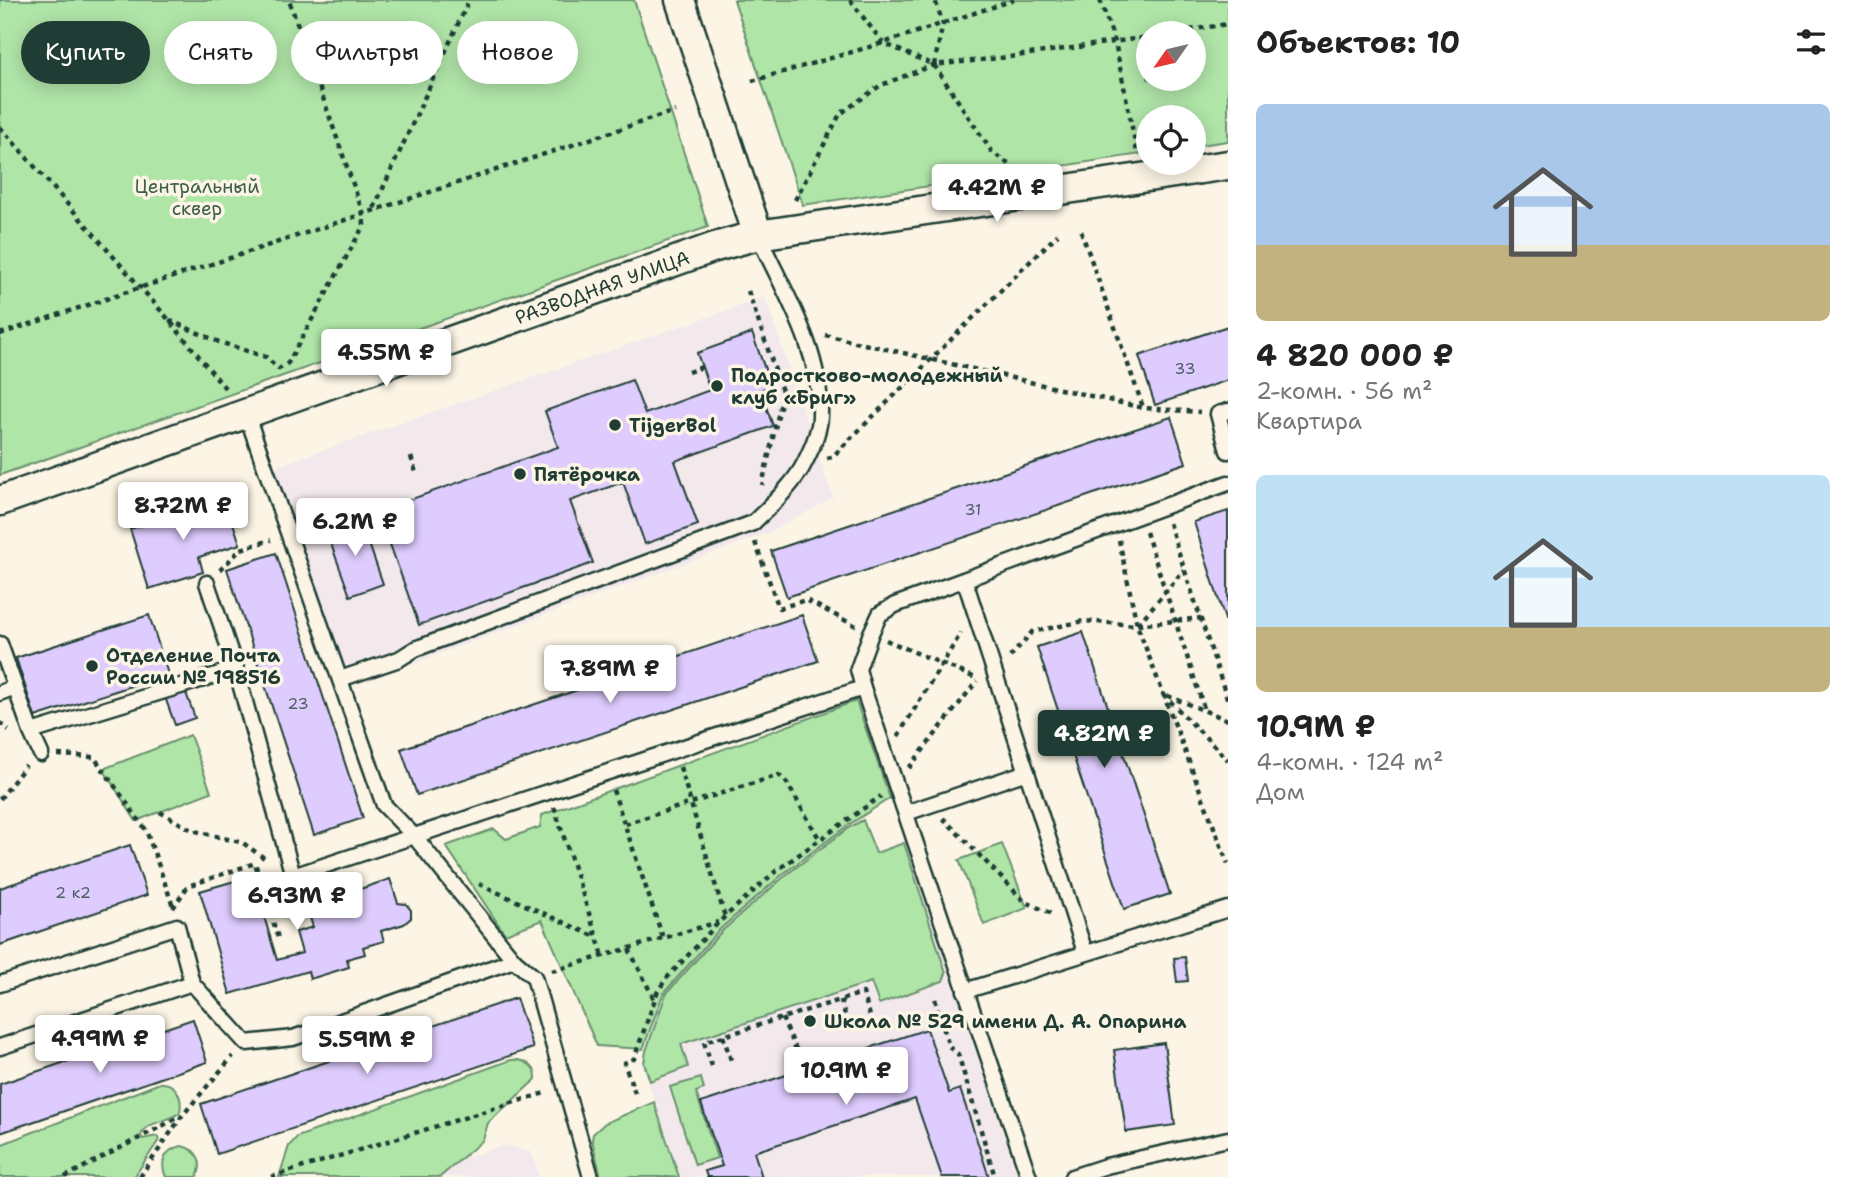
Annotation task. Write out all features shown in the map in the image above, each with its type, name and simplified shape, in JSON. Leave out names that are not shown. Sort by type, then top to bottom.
[{"type":"street","points":[[680,0],[758,235]]},
{"type":"street","name":"РАЗВОДНАЯ УЛИЦА","points":[[0,501],[715,247],[758,235],[1228,165]]},
{"type":"lane","points":[[340,679],[399,659],[415,649],[753,523],[796,477],[805,463],[820,419],[817,383],[804,330],[758,235]]},
{"type":"lane","points":[[1223,412],[1228,451]]},
{"type":"lane","points":[[246,413],[384,805],[415,837],[514,960],[534,977],[591,1177]]},
{"type":"lane","points":[[1029,1177],[858,668],[880,614],[895,605],[1228,483]]},
{"type":"lane","points":[[965,581],[1086,952]]},
{"type":"lane","points":[[207,583],[236,669],[293,876],[863,688]]},
{"type":"lane","points":[[0,644],[37,755]]},
{"type":"lane","points":[[31,732],[236,669]]},
{"type":"lane","points":[[0,693],[15,687]]},
{"type":"lane","points":[[906,813],[1027,772]]},
{"type":"lane","points":[[965,991],[1228,909]]},
{"type":"lane","points":[[0,984],[177,926],[192,983],[246,1043],[293,1038],[514,960]]},
{"type":"lane","points":[[0,1047],[192,983]]},
{"type":"lane","points":[[1072,1177],[1107,1171],[1228,1139]]},
{"type":"path","points":[[170,320],[219,342],[266,356],[279,369],[288,363],[364,225],[363,213],[289,0]]},
{"type":"path","points":[[373,209],[468,0]]},
{"type":"path","points":[[850,0],[883,43],[934,65],[992,152],[1021,172]]},
{"type":"path","points":[[934,65],[943,24],[935,0]]},
{"type":"path","points":[[752,81],[883,43],[1014,0]]},
{"type":"path","points":[[1100,0],[1115,42],[1136,145]]},
{"type":"path","points":[[1206,27],[1228,24]]},
{"type":"path","points":[[795,200],[840,114],[881,85],[934,65],[1136,39]]},
{"type":"path","points":[[0,334],[675,111]]},
{"type":"path","points":[[0,127],[170,320],[225,388]]},
{"type":"path","points":[[1081,231],[1143,408]]},
{"type":"path","points":[[805,463],[832,457],[1058,234]]},
{"type":"path","points":[[804,330],[1143,408],[1223,412]]},
{"type":"path","points":[[688,372],[702,367]]},
{"type":"path","points":[[411,457],[417,476]]},
{"type":"path","points":[[1164,506],[1228,701]]},
{"type":"path","points":[[1140,515],[1205,711]]},
{"type":"path","points":[[1115,524],[1137,625],[1228,864]]},
{"type":"path","points":[[207,583],[241,549],[289,535]]},
{"type":"path","points":[[1137,625],[1185,569]]},
{"type":"path","points":[[635,1093],[624,1063],[634,1059],[664,980],[719,922],[776,871],[896,784],[978,679],[995,674],[1032,632],[1084,621],[1137,625],[1201,618]]},
{"type":"path","points":[[896,739],[964,629]]},
{"type":"path","points":[[871,633],[978,679]]},
{"type":"path","points":[[1163,694],[1228,720]]},
{"type":"path","points":[[1163,694],[1228,760]]},
{"type":"path","points":[[0,723],[37,755],[94,757],[146,830],[173,906],[177,926]]},
{"type":"path","points":[[675,750],[725,917]]},
{"type":"path","points":[[0,799],[37,755]]},
{"type":"path","points":[[607,773],[663,939]]},
{"type":"path","points":[[625,824],[779,775],[787,783],[820,840]]},
{"type":"path","points":[[550,792],[603,956]]},
{"type":"path","points":[[930,804],[1024,901]]},
{"type":"path","points":[[173,906],[188,886],[255,863],[278,938]]},
{"type":"path","points":[[438,865],[596,937]]},
{"type":"path","points":[[534,977],[719,922]]},
{"type":"path","points":[[629,949],[655,1000]]},
{"type":"path","points":[[712,1066],[704,1042],[863,993],[871,1019]]},
{"type":"path","points":[[935,999],[949,1047],[958,1054],[995,1177]]},
{"type":"path","points":[[841,1000],[848,1026]]},
{"type":"path","points":[[782,1018],[805,1069]]},
{"type":"path","points":[[723,1036],[731,1060]]},
{"type":"path","points":[[140,1177],[209,1081],[246,1043]]},
{"type":"path","points":[[271,1177],[566,1087]]},
{"type":"path","points":[[65,1177],[182,1116]]},
{"type":"shaded area","points":[[765,297],[833,498],[768,533],[341,690],[265,470]]},
{"type":"shaded area","name":"Школа № 529 имени Д. А. Опарина","points":[[863,818],[877,851],[905,840],[1018,1177],[680,1177],[642,1064],[664,994],[719,931],[784,875]]},
{"type":"shaded area","points":[[504,1145],[531,1152],[540,1177],[409,1177]]},
{"type":"green space","name":"Центральный сквер","points":[[0,0],[634,0],[708,227],[0,475]]},
{"type":"green space","points":[[734,0],[1228,0],[1228,141],[1206,144],[1206,105],[1136,105],[1136,155],[803,205]]},
{"type":"green space","points":[[856,701],[890,798],[783,874],[718,931],[663,994],[643,1049],[597,1046],[542,920],[505,934],[446,846],[494,829],[506,839],[540,827],[542,815]]},
{"type":"green space","points":[[190,735],[211,792],[136,821],[103,769]]},
{"type":"green space","points":[[863,820],[876,853],[904,843],[946,973],[943,981],[879,1004],[871,982],[681,1044],[688,1067],[650,1081],[644,1063],[646,1051],[666,994],[721,932],[786,875],[848,828]]},
{"type":"green space","points":[[1002,844],[1027,908],[984,925],[959,860]]},
{"type":"green space","points":[[511,1060],[532,1067],[536,1079],[488,1123],[483,1140],[440,1177],[279,1177],[289,1146],[297,1137]]},
{"type":"green space","points":[[701,1078],[704,1089],[696,1092],[717,1158],[695,1165],[670,1087]]},
{"type":"green space","points":[[160,1083],[170,1085],[177,1092],[180,1112],[144,1131],[141,1136],[143,1139],[157,1136],[159,1140],[134,1177],[0,1177],[0,1145]]},
{"type":"green space","points":[[654,1102],[679,1177],[601,1177],[593,1134],[605,1123]]},
{"type":"green space","points":[[182,1146],[192,1150],[198,1157],[200,1166],[197,1177],[166,1177],[163,1166],[165,1157],[171,1150]]},
{"type":"building","points":[[1228,326],[1228,380],[1155,405],[1139,356]]},
{"type":"building","points":[[752,333],[771,386],[760,390],[773,426],[675,461],[698,525],[645,544],[623,482],[570,501],[593,563],[419,625],[378,511],[558,447],[545,411],[632,380],[645,414],[710,390],[697,353]]},
{"type":"building","points":[[1171,417],[1186,463],[787,597],[771,551]]},
{"type":"building","points":[[225,499],[240,544],[199,557],[203,572],[149,589],[130,529]]},
{"type":"building","points":[[1228,511],[1228,629],[1194,522]]},
{"type":"building","points":[[361,521],[383,584],[350,596],[327,533]]},
{"type":"building","points":[[276,553],[363,818],[314,835],[227,569]]},
{"type":"building","name":"Отделение Почта России № 198516","points":[[149,615],[168,674],[35,717],[16,658]]},
{"type":"building","points":[[802,615],[818,661],[417,795],[401,749]]},
{"type":"building","points":[[1083,632],[1170,894],[1124,909],[1037,647]]},
{"type":"building","points":[[185,690],[195,718],[175,725],[165,697]]},
{"type":"building","points":[[130,845],[147,895],[0,945],[0,888]]},
{"type":"building","points":[[252,876],[277,960],[302,953],[296,932],[313,927],[310,918],[325,914],[323,906],[341,901],[338,892],[345,883],[353,884],[357,890],[390,879],[398,903],[406,904],[411,910],[411,918],[404,924],[381,931],[384,941],[363,947],[365,954],[347,959],[349,967],[310,979],[308,971],[230,994],[200,891]]},
{"type":"building","points":[[1185,957],[1188,981],[1177,982],[1174,958]]},
{"type":"building","points":[[516,998],[533,1048],[217,1154],[201,1104]]},
{"type":"building","points":[[193,1019],[207,1062],[0,1133],[0,1084]]},
{"type":"building","points":[[927,1029],[949,1093],[960,1089],[989,1177],[942,1177],[915,1099],[754,1152],[762,1177],[707,1177],[705,1171],[722,1166],[701,1103]]},
{"type":"building","points":[[1164,1043],[1175,1125],[1126,1132],[1114,1050]]},
{"type":"place","name":"Подростково-молодежный клуб «Бриг»","points":[[717,386]]},
{"type":"place","name":"TijgerBol","points":[[615,425]]},
{"type":"place","name":"Пятёрочка","points":[[520,474]]},
{"type":"place","name":"Отделение Почта России № 198516","points":[[92,666]]},
{"type":"place","name":"Школа № 529 имени Д. А. Опарина","points":[[810,1021]]}]
